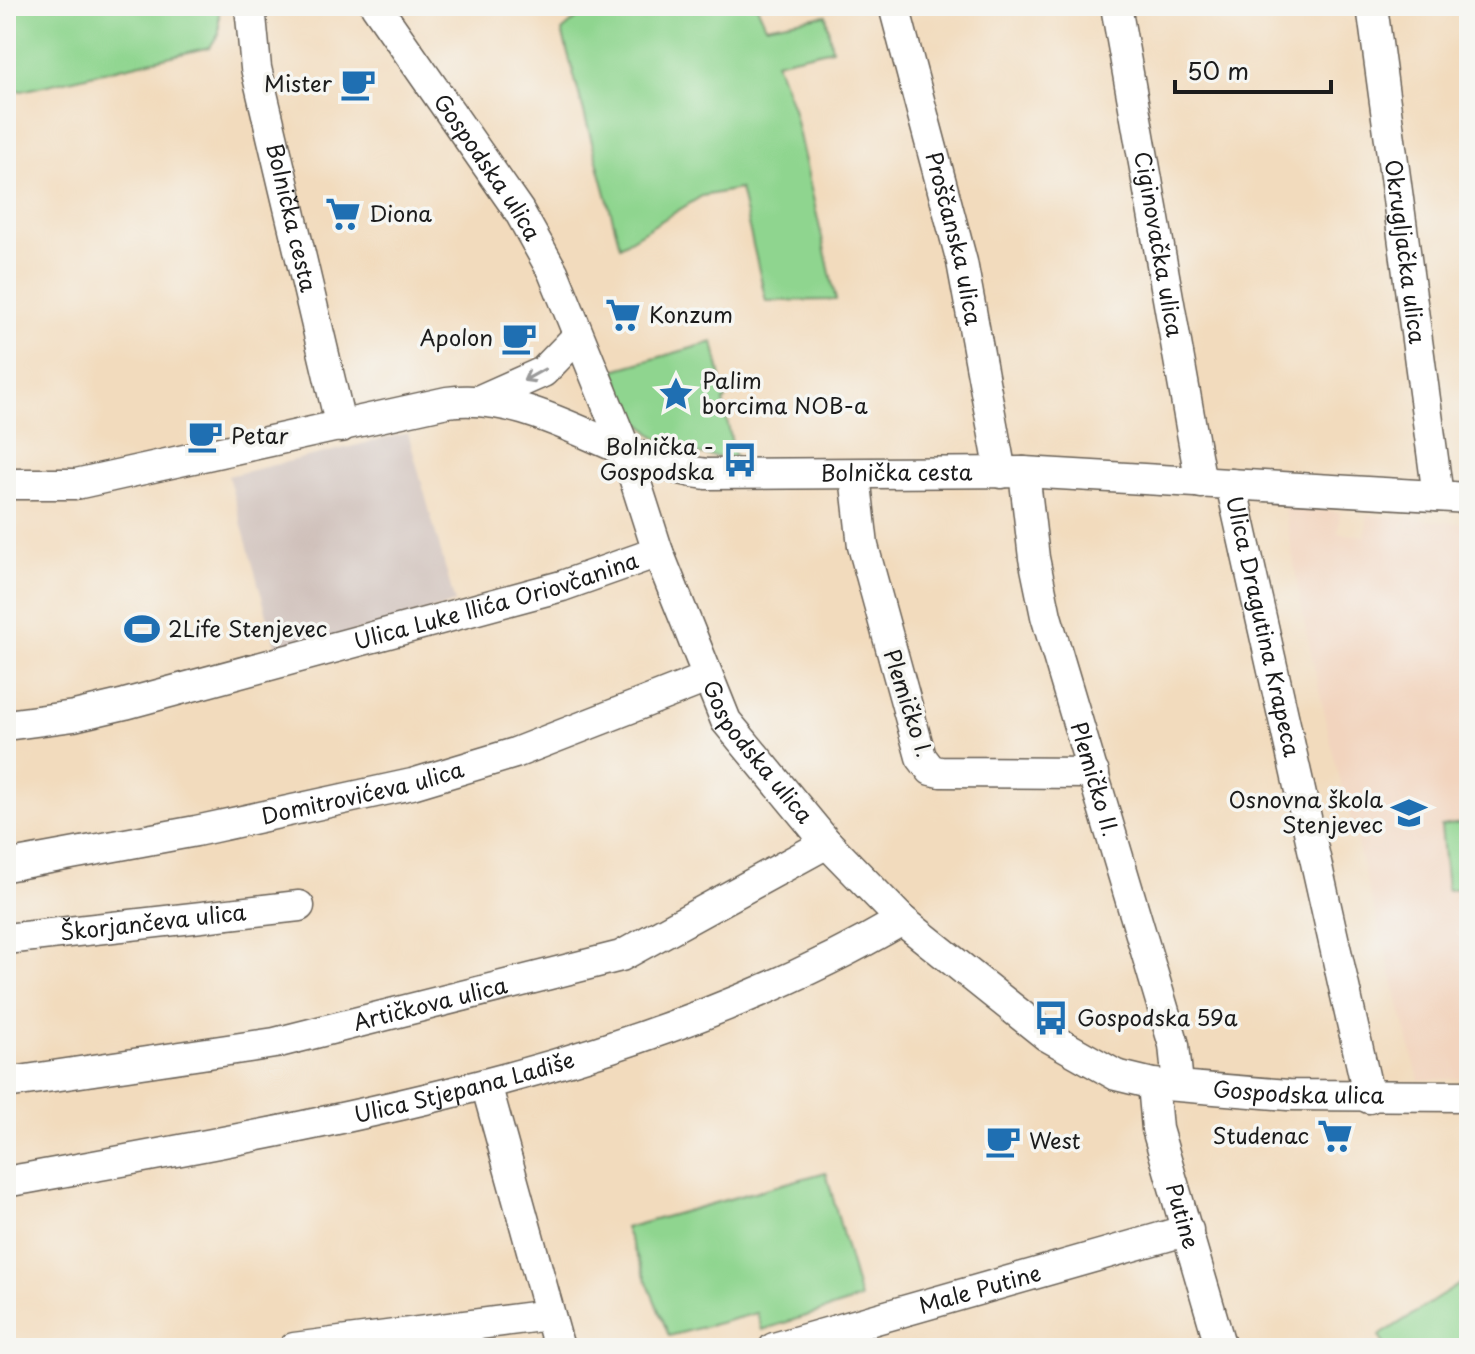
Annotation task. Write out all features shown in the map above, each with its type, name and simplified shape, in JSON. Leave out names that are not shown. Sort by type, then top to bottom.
[{"type":"street","name":"Bolnička cesta","points":[[250,6],[256,68],[341,427]]},
{"type":"street","name":"Gospodska ulica","points":[[376,6],[519,211],[553,272],[625,449],[658,552],[726,721],[827,843],[902,920],[1047,1036],[1116,1075],[1165,1084],[1369,1098],[1469,1096]]},
{"type":"street","name":"Proščanska ulica","points":[[894,6],[962,262],[1013,472]]},
{"type":"street","name":"Ciginovačka ulica","points":[[1116,6],[1201,483]]},
{"type":"street","name":"Okrugljačka ulica","points":[[1372,6],[1438,496]]},
{"type":"street","points":[[480,400],[543,372],[578,336]]},
{"type":"street","name":"Bolnička cesta","points":[[6,484],[76,484],[447,402],[480,400],[543,416],[688,472],[855,475],[1013,472],[1469,498]]},
{"type":"street","name":"Plemičko II.","points":[[1013,472],[1046,616],[1174,1045],[1165,1084]]},
{"type":"street","name":"Plemičko I.","points":[[855,475],[863,546],[921,757],[931,770],[1094,773]]},
{"type":"street","name":"Ulica Dragutina Krapeca","points":[[1231,484],[1369,1098]]},
{"type":"street","name":"Ulica Luke Ilića Oriovčanina","points":[[6,725],[74,716],[125,704],[562,586],[658,552]]},
{"type":"street","name":"Domitrovićeva ulica","points":[[6,866],[196,831],[412,784],[515,753],[707,678]]},
{"type":"street","name":"Artičkova ulica","points":[[6,1083],[275,1043],[621,956],[827,843]]},
{"type":"street","name":"Škorjančeva ulica","points":[[6,939],[299,906]]},
{"type":"street","name":"Ulica Stjepana Ladiše","points":[[6,1182],[270,1133],[486,1084],[666,1028],[740,999],[902,920]]},
{"type":"street","points":[[486,1084],[559,1348]]},
{"type":"street","name":"Putine","points":[[1165,1084],[1157,1129],[1221,1348]]},
{"type":"street","name":"Male Putine","points":[[774,1348],[828,1341],[1188,1230]]},
{"type":"street","points":[[294,1348],[549,1315]]},
{"type":"shaded area","points":[[408,433],[455,603],[278,654],[228,476]]},
{"type":"shaded area","name":"Osnovna škola Stenjevec","points":[[1284,507],[1340,512],[1338,533],[1365,536],[1368,515],[1469,524],[1469,1078],[1419,1080],[1333,753],[1304,621]]},
{"type":"green space","points":[[6,6],[219,6],[219,33],[210,47],[22,91],[6,88]]},
{"type":"green space","points":[[757,6],[766,26],[826,15],[832,49],[776,62],[793,108],[836,300],[766,301],[740,189],[702,196],[620,246],[562,31],[589,8]]},
{"type":"green space","points":[[713,342],[735,458],[695,453],[662,441],[637,419],[616,384],[619,383],[614,370]]},
{"type":"green space","points":[[1469,822],[1469,887],[1447,890],[1441,826]]},
{"type":"green space","points":[[826,1172],[860,1299],[762,1330],[757,1313],[669,1336],[625,1228]]},
{"type":"green space","points":[[1469,1278],[1469,1348],[1386,1348],[1379,1336]]},
{"type":"place","name":"Mister","points":[[358,84]]},
{"type":"place","name":"Diona","points":[[343,214]]},
{"type":"place","name":"Konzum","points":[[623,315]]},
{"type":"place","name":"Apolon","points":[[519,338]]},
{"type":"place","name":"Palim borcima NOB-a","points":[[676,394]]},
{"type":"place","name":"Petar","points":[[205,436]]},
{"type":"place","name":"Bolnička - Gospodska","points":[[740,460]]},
{"type":"place","name":"2Life Stenjevec","points":[[142,629]]},
{"type":"place","name":"Osnovna škola Stenjevec","points":[[1409,813]]},
{"type":"place","name":"Gospodska 59a","points":[[1051,1018]]},
{"type":"place","name":"Studenac","points":[[1335,1136]]},
{"type":"place","name":"West","points":[[1003,1141]]}]
